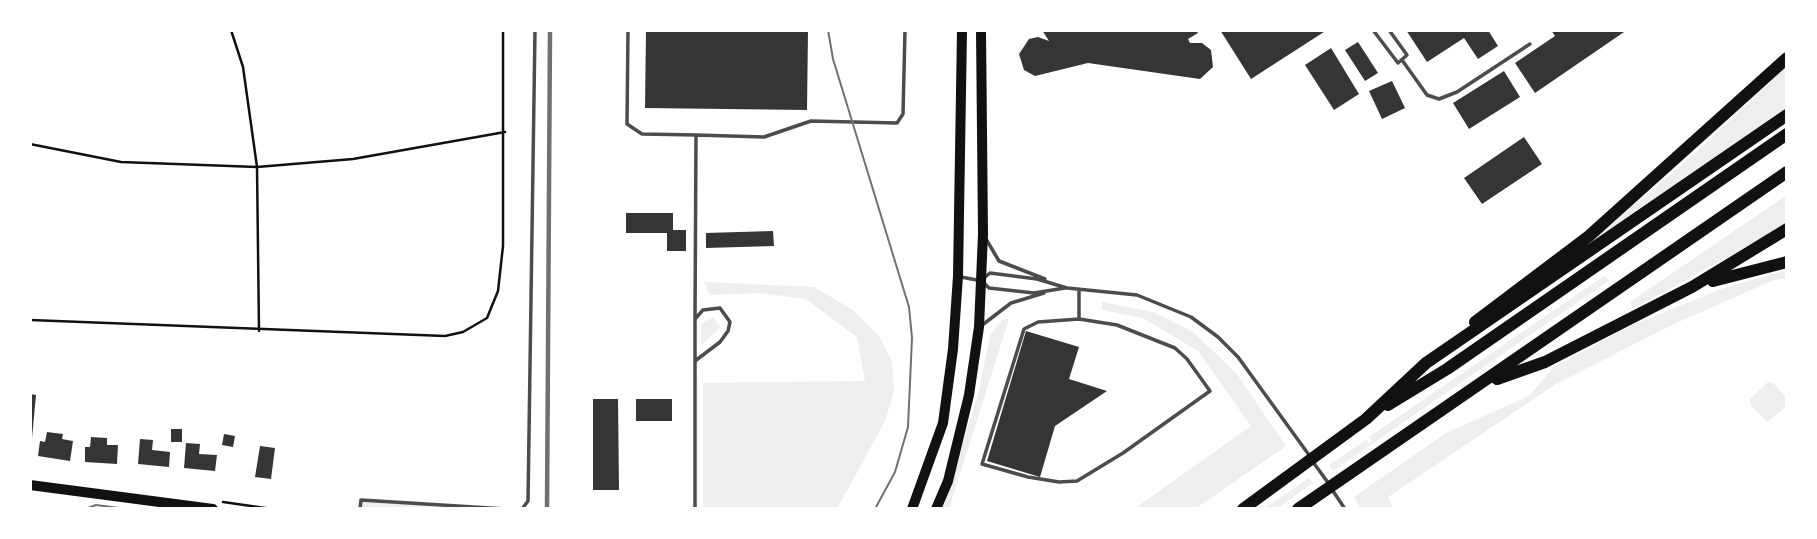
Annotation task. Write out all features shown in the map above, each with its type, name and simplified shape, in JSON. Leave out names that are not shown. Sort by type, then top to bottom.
[{"type":"highway","points":[[1366,419],[1461,332],[1604,223],[1787,58]]},
{"type":"highway","points":[[1426,363],[1787,115]]},
{"type":"highway","points":[[1243,509],[1366,419],[1447,369],[1787,134]]},
{"type":"highway","points":[[1298,509],[1787,172]]},
{"type":"highway","points":[[1480,385],[1545,362],[1692,287],[1787,229]]},
{"type":"highway","points":[[1692,287],[1787,262]]},
{"type":"main road","points":[[912,509],[943,423],[958,276],[962,30]]},
{"type":"main road","points":[[936,509],[948,481],[969,395],[979,327],[983,234],[981,30]]},
{"type":"main road","points":[[30,485],[213,509]]},
{"type":"lane","points":[[522,509],[528,501],[535,30]]},
{"type":"lane","points":[[628,30],[627,124],[642,134],[764,137],[811,121],[897,123],[903,114],[905,30]]},
{"type":"lane","points":[[1373,30],[1394,62],[1402,60],[1407,55],[1389,30]]},
{"type":"lane","points":[[1402,60],[1427,95],[1439,99],[1457,92],[1530,44]]},
{"type":"lane","points":[[695,509],[696,135]]},
{"type":"lane","points":[[983,234],[999,261],[1067,288]]},
{"type":"lane","points":[[982,281],[990,273],[1037,279],[1067,288],[1137,295],[1191,317],[1218,337],[1238,357],[1345,509]]},
{"type":"lane","points":[[958,276],[982,281],[989,288],[1034,293],[1067,288]]},
{"type":"lane","points":[[979,327],[1011,303],[1067,288]]},
{"type":"lane","points":[[1079,289],[1079,319]]},
{"type":"lane","points":[[695,319],[703,310],[712,307],[720,308],[730,322],[725,338],[695,361]]},
{"type":"lane","points":[[1079,319],[1117,325],[1175,348],[1187,359],[1210,391],[1123,453],[1077,481],[1059,482],[1028,477],[982,464],[1024,329],[1038,321],[1066,323],[1079,319]]},
{"type":"lane","points":[[360,509],[361,500],[506,509]]},
{"type":"path","points":[[232,30],[243,67],[257,167],[259,331]]},
{"type":"path","points":[[30,320],[259,331],[445,336],[463,332],[487,318],[498,291],[503,246],[503,30]]},
{"type":"path","points":[[30,144],[121,162],[257,167],[353,159],[505,132]]},
{"type":"shaded area","points":[[1787,66],[1787,111],[1590,243],[1703,146]]},
{"type":"shaded area","points":[[1787,195],[1787,224],[1633,309],[1630,302]]},
{"type":"shaded area","points":[[1787,270],[1787,278],[1774,280],[1674,324],[1556,384],[1388,497],[1393,509],[1361,509],[1356,501],[1354,497],[1446,433],[1529,396],[1554,367],[1630,326],[1724,288]]},
{"type":"shaded area","points":[[1604,276],[1610,280],[1333,471],[1329,465],[1366,440],[1369,443],[1372,441],[1369,437]]},
{"type":"shaded area","points":[[704,282],[814,287],[853,310],[879,336],[892,361],[894,391],[885,421],[837,509],[703,509],[703,383],[865,381],[857,337],[806,299],[760,293],[710,295]]},
{"type":"shaded area","points":[[1102,302],[1153,312],[1193,332],[1236,373],[1286,446],[1195,509],[1134,509],[1251,426],[1198,351],[1143,318],[1102,310]]},
{"type":"shaded area","points":[[713,317],[720,326],[701,345],[701,324]]},
{"type":"shaded area","points":[[1009,319],[949,509],[941,509],[978,395],[990,335],[1002,320]]},
{"type":"shaded area","points":[[1768,382],[1773,383],[1787,398],[1787,406],[1767,422],[1750,404],[1750,399]]},
{"type":"shaded area","points":[[1309,478],[1313,483],[1276,509],[1264,509]]},
{"type":"shaded area","points":[[361,500],[506,509],[360,509]]},
{"type":"building","points":[[646,30],[808,30],[807,110],[645,108]]},
{"type":"building","points":[[1042,30],[1196,30],[1198,33],[1188,39],[1190,43],[1202,43],[1211,50],[1213,67],[1200,79],[1088,63],[1035,76],[1024,70],[1019,54],[1029,39],[1038,37],[1049,41]]},
{"type":"building","points":[[1220,30],[1327,30],[1251,79]]},
{"type":"building","points":[[1406,30],[1488,30],[1498,46],[1478,59],[1464,38],[1427,62]]},
{"type":"building","points":[[1551,30],[1627,30],[1535,93],[1515,63],[1555,36]]},
{"type":"building","points":[[1358,42],[1378,73],[1365,81],[1345,50]]},
{"type":"building","points":[[1331,48],[1359,94],[1334,110],[1305,65]]},
{"type":"building","points":[[1504,71],[1520,97],[1469,129],[1453,103]]},
{"type":"building","points":[[1392,81],[1405,108],[1382,119],[1369,91]]},
{"type":"building","points":[[1524,137],[1542,164],[1482,204],[1464,178]]},
{"type":"building","points":[[626,213],[673,213],[673,230],[686,230],[686,251],[667,251],[667,233],[626,233]]},
{"type":"building","points":[[773,231],[774,246],[706,248],[706,233]]},
{"type":"building","points":[[1026,331],[1079,347],[1069,379],[1107,391],[1055,426],[1040,477],[987,461]]},
{"type":"building","points":[[30,394],[36,395],[32,438],[30,438]]},
{"type":"building","points":[[593,399],[618,399],[619,490],[593,490]]},
{"type":"building","points":[[636,399],[672,399],[672,421],[636,421]]},
{"type":"building","points":[[171,429],[182,429],[182,442],[171,442]]},
{"type":"building","points":[[47,432],[63,434],[62,439],[73,441],[70,461],[38,456],[40,441],[45,442]]},
{"type":"building","points":[[224,434],[235,436],[233,447],[222,445]]},
{"type":"building","points":[[91,437],[107,438],[107,445],[118,445],[117,464],[85,462],[85,447],[90,447]]},
{"type":"building","points":[[140,439],[153,440],[152,450],[170,452],[169,467],[138,464]]},
{"type":"building","points":[[186,443],[200,444],[199,454],[217,455],[215,471],[184,468]]},
{"type":"building","points":[[260,446],[275,448],[271,479],[255,477]]},
{"type":"tram line","points":[[828,30],[833,59],[909,307],[912,338],[908,427],[895,472],[875,509]]},
{"type":"tram line","points":[[85,509],[96,505],[127,509]]},
{"type":"railway","points":[[547,509],[550,30]]}]
